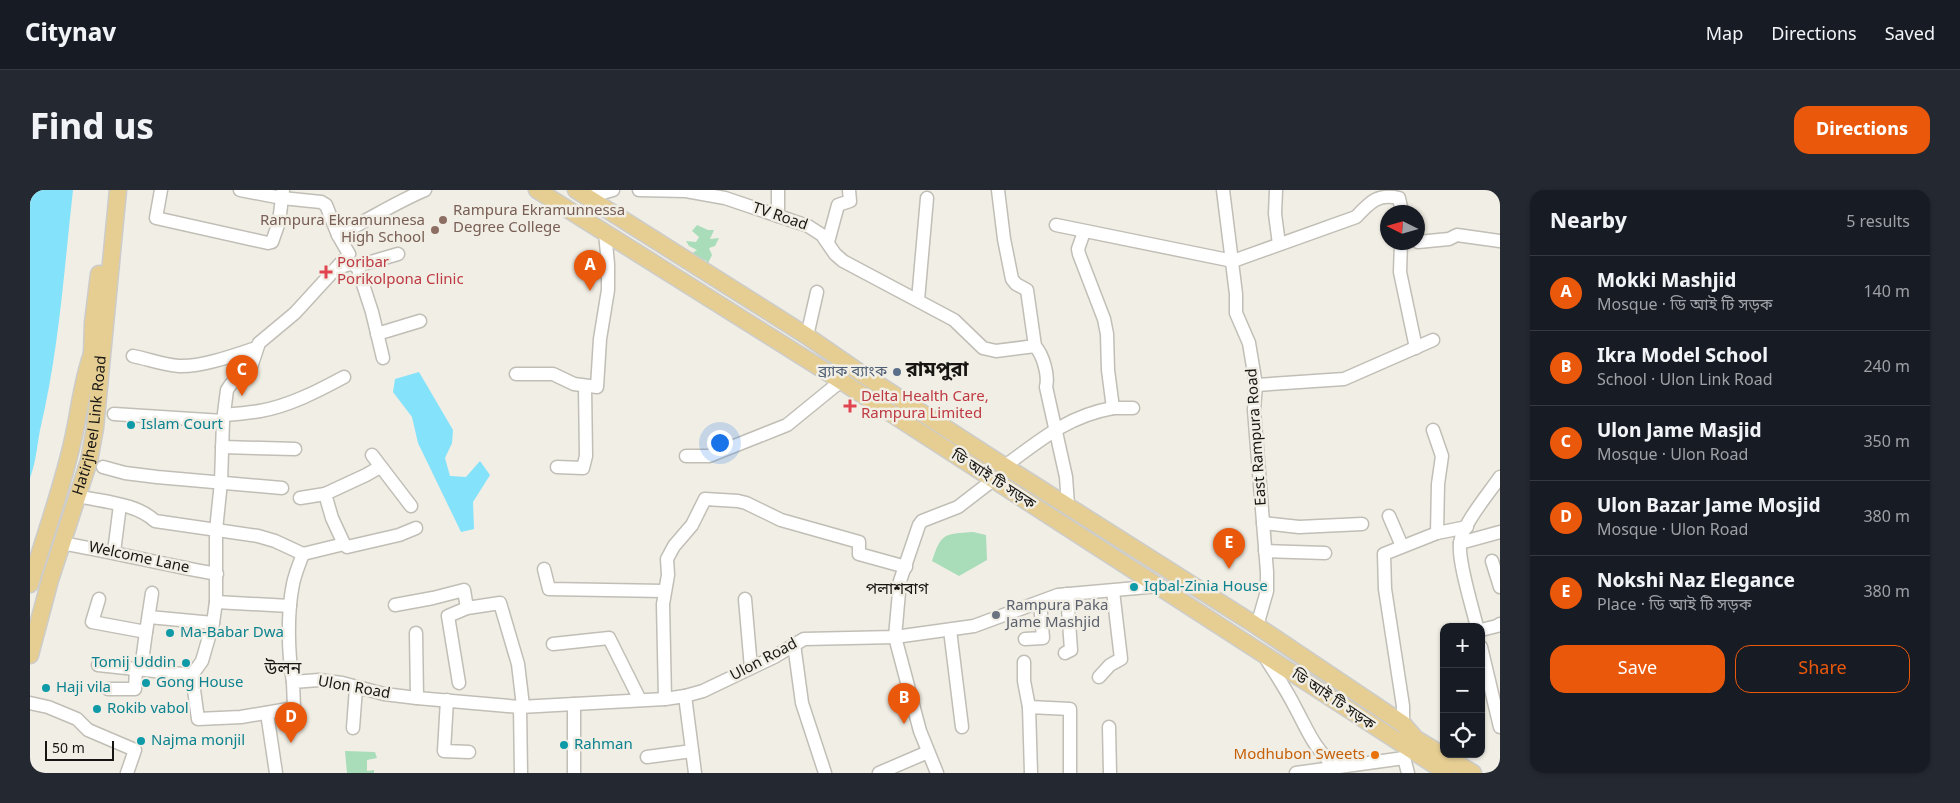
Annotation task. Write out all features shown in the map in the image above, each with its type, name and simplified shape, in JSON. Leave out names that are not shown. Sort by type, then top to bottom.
[{"type":"main road","points":[[30,614],[68,495],[75,434],[87,368],[92,354],[93,323],[109,190]]},
{"type":"main road","name":"Hatirjheel Link Road","points":[[30,656],[40,581],[57,542],[68,495],[89,461],[95,428],[118,190]]},
{"type":"main road","name":"ডি আই টি সড়ক","points":[[537,190],[841,381],[1447,773]]},
{"type":"main road","name":"ডি আই টি সড়ক","points":[[582,194],[807,336],[987,455],[1257,626],[1403,724],[1410,749]]},
{"type":"main road","points":[[978,470],[987,455]]},
{"type":"main road","name":"ডি আই টি সড়ক","points":[[1410,749],[1473,773]]},
{"type":"street","points":[[161,190],[156,218],[268,243],[272,242],[279,222],[282,194]]},
{"type":"street","points":[[240,190],[282,194],[322,202],[326,205],[338,235],[353,262],[372,312],[383,358]]},
{"type":"street","points":[[338,235],[394,204],[425,190]]},
{"type":"street","points":[[582,194],[613,190]]},
{"type":"street","name":"TV Road","points":[[638,190],[726,194],[778,216],[808,226],[822,234],[835,254],[851,266],[954,320],[983,348],[996,351],[1035,346]]},
{"type":"street","points":[[778,190],[778,216]]},
{"type":"street","points":[[828,242],[838,205],[850,201],[848,190]]},
{"type":"street","points":[[998,190],[1004,239],[1012,279],[1016,284],[1027,290],[1035,346],[1040,352],[1066,477],[1068,505]]},
{"type":"street","name":"East Rampura Road","points":[[1223,190],[1233,261],[1236,313],[1249,343],[1256,385],[1254,410],[1267,572],[1267,591],[1257,626]]},
{"type":"street","points":[[1276,190],[1275,214],[1279,244]]},
{"type":"street","points":[[1056,225],[1233,261],[1356,217],[1370,202],[1382,197],[1391,196],[1399,198],[1400,205]]},
{"type":"street","points":[[918,300],[927,198]]},
{"type":"street","points":[[516,374],[553,374],[565,381],[597,387],[600,339],[608,290],[605,232]]},
{"type":"street","points":[[1084,232],[1078,249],[1104,319],[1113,408]]},
{"type":"street","points":[[1425,241],[1449,239],[1457,235],[1500,241]]},
{"type":"street","points":[[1402,250],[1400,272],[1416,348]]},
{"type":"street","points":[[303,554],[293,584],[290,606],[290,647],[294,708],[241,717],[198,719],[192,675],[202,661],[213,623],[216,602],[216,530],[221,482],[223,418],[227,390],[231,384],[252,368],[256,348],[259,343],[295,312],[337,268],[353,262],[398,254]]},
{"type":"street","points":[[807,336],[817,292]]},
{"type":"street","points":[[377,334],[420,320]]},
{"type":"street","points":[[1256,385],[1344,379],[1433,340]]},
{"type":"street","points":[[132,356],[187,366],[227,358],[256,348]]},
{"type":"street","points":[[114,414],[223,418],[276,407],[307,395],[344,377]]},
{"type":"street","points":[[686,456],[710,456],[787,425],[841,381]]},
{"type":"street","points":[[557,467],[583,468],[586,456],[585,386]]},
{"type":"street","points":[[1005,466],[1056,428],[1087,414],[1113,408],[1133,408]]},
{"type":"street","points":[[1433,430],[1442,456],[1438,484],[1436,533]]},
{"type":"street","points":[[222,447],[294,449]]},
{"type":"street","points":[[372,455],[411,506]]},
{"type":"street","points":[[103,467],[125,473],[157,477],[282,488]]},
{"type":"street","points":[[300,498],[325,494],[380,467]]},
{"type":"street","points":[[1476,623],[1462,562],[1460,543],[1467,527],[1500,477]]},
{"type":"street","points":[[937,773],[928,752],[910,694],[896,637],[900,581],[922,521],[958,507],[993,480]]},
{"type":"street","points":[[325,494],[332,518],[347,547],[399,536],[416,528]]},
{"type":"street","points":[[68,495],[120,505],[143,512],[155,521],[258,536],[275,541],[303,554],[344,544]]},
{"type":"street","points":[[665,699],[663,604],[668,575],[667,559],[674,546],[692,525],[705,499],[746,503],[781,520],[859,542],[859,554],[906,567]]},
{"type":"street","points":[[114,552],[120,505]]},
{"type":"street","points":[[1389,516],[1402,546]]},
{"type":"street","points":[[1263,524],[1299,527],[1362,524]]},
{"type":"street","points":[[1403,724],[1385,588],[1384,554],[1436,533],[1467,527]]},
{"type":"street","points":[[1460,543],[1500,532]]},
{"type":"street","name":"Welcome Lane","points":[[57,542],[217,574]]},
{"type":"street","points":[[1265,551],[1325,553]]},
{"type":"street","points":[[1492,561],[1500,587]]},
{"type":"street","points":[[544,569],[548,589],[664,591]]},
{"type":"street","name":"Ulon Road","points":[[293,682],[319,680],[417,698],[521,706],[665,699],[703,691],[774,657],[804,639],[896,637],[950,630],[983,624],[1058,595],[1160,586]]},
{"type":"street","points":[[395,605],[464,590],[467,608]]},
{"type":"street","points":[[1099,677],[1110,664],[1121,659],[1113,591]]},
{"type":"street","points":[[108,689],[135,689],[152,593]]},
{"type":"street","points":[[1065,653],[1071,650],[1067,594]]},
{"type":"street","points":[[99,599],[92,622],[146,632]]},
{"type":"street","points":[[744,599],[751,668]]},
{"type":"street","points":[[216,602],[290,606]]},
{"type":"street","points":[[1025,638],[1043,638],[1040,602]]},
{"type":"street","points":[[459,683],[448,616],[467,608],[500,603],[518,664],[521,706],[521,773]]},
{"type":"street","points":[[149,617],[213,623]]},
{"type":"street","points":[[1485,629],[1500,624]]},
{"type":"street","points":[[950,630],[962,727]]},
{"type":"street","points":[[416,633],[417,698]]},
{"type":"street","points":[[554,644],[609,638],[640,700]]},
{"type":"street","points":[[794,644],[802,703],[826,773]]},
{"type":"street","points":[[1262,652],[1295,706],[1311,740],[1325,758],[1336,767]]},
{"type":"street","points":[[1024,662],[1024,681],[1029,707],[1031,773]]},
{"type":"street","points":[[1485,664],[1500,727]]},
{"type":"street","points":[[98,665],[192,675]]},
{"type":"street","points":[[353,728],[356,688]]},
{"type":"street","points":[[685,696],[694,773]]},
{"type":"street","points":[[447,700],[444,751],[469,752]]},
{"type":"street","points":[[30,703],[48,707],[77,719],[88,730],[135,750],[127,773]]},
{"type":"street","points":[[574,704],[574,773]]},
{"type":"street","points":[[1029,707],[1070,709],[1070,773]]},
{"type":"street","points":[[267,713],[276,773]]},
{"type":"street","points":[[1109,727],[1110,773]]},
{"type":"street","points":[[1296,773],[1336,767],[1410,749],[1408,773]]},
{"type":"street","points":[[647,757],[692,751]]},
{"type":"street","points":[[879,773],[928,752]]},
{"type":"green space","points":[[697,225],[708,230],[714,230],[710,239],[719,238],[715,246],[709,248],[712,255],[707,265],[706,260],[701,260],[691,254],[697,250],[689,246],[686,241],[696,242],[699,237],[692,231]]},
{"type":"green space","points":[[973,532],[986,535],[987,560],[959,576],[932,561],[938,545],[945,537],[956,533]]},
{"type":"green space","points":[[345,751],[375,752],[377,758],[367,760],[367,771],[374,770],[374,773],[347,773]]},
{"type":"water","points":[[30,190],[73,190],[52,370],[30,478]]},
{"type":"water","points":[[419,372],[453,430],[452,443],[445,458],[450,476],[466,477],[480,461],[490,475],[473,502],[474,529],[461,532],[418,443],[412,417],[393,392],[395,379]]},
{"type":"place","name":"Rampura Ekramunnessa Degree College","points":[[443,220]]},
{"type":"place","name":"Rampura Ekramunnesa High School","points":[[435,230]]},
{"type":"place","name":"Poribar Porikolpona Clinic","points":[[326,272]]},
{"type":"place","name":"Mokki Mashjid","points":[[590,291]]},
{"type":"place","name":"ব্র্যাক ব্যাংক","points":[[897,372]]},
{"type":"place","name":"Ulon Jame Masjid","points":[[242,396]]},
{"type":"place","name":"Delta Health Care, Rampura Limited","points":[[850,406]]},
{"type":"place","name":"Islam Court","points":[[131,425]]},
{"type":"place","name":"Nokshi Naz Elegance","points":[[1229,569]]},
{"type":"place","name":"Iqbal-Zinia House","points":[[1134,587]]},
{"type":"place","name":"Rampura Paka Jame Mashjid","points":[[996,615]]},
{"type":"place","name":"Ma-Babar Dwa","points":[[170,633]]},
{"type":"place","name":"Tomij Uddin","points":[[186,663]]},
{"type":"place","name":"Gong House","points":[[146,683]]},
{"type":"place","name":"Haji vila","points":[[46,688]]},
{"type":"place","name":"Rokib vabol","points":[[97,709]]},
{"type":"place","name":"Ikra Model School","points":[[904,724]]},
{"type":"place","name":"Najma monjil","points":[[141,741]]},
{"type":"place","name":"Ulon Bazar Jame Mosjid","points":[[291,743]]},
{"type":"place","name":"Rahman","points":[[564,745]]},
{"type":"place","name":"Modhubon Sweets","points":[[1375,755]]},
{"type":"district","name":"রামপুরা","points":[[937,371]]},
{"type":"district","name":"পলাশবাগ","points":[[897,590]]},
{"type":"district","name":"উলন","points":[[283,669]]}]
